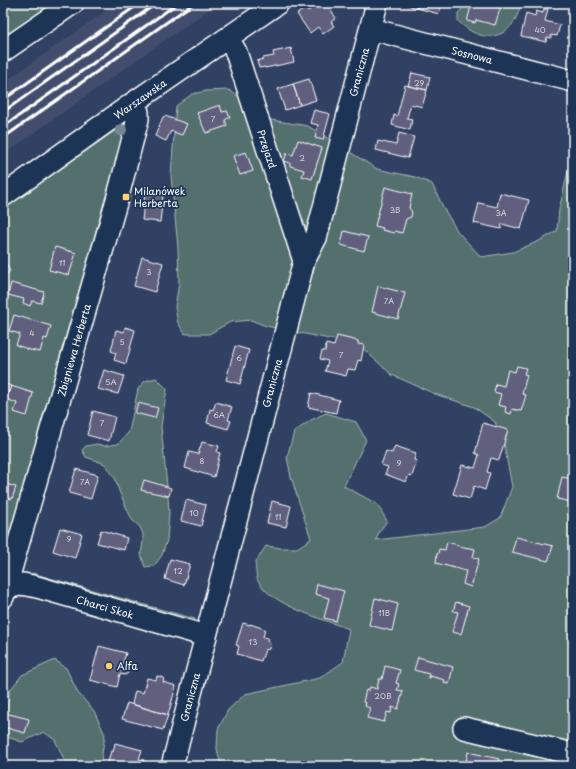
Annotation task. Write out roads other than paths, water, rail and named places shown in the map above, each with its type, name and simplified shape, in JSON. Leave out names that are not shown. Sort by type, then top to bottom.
[{"type":"street","points":[[3,51],[73,3]]},
{"type":"street","name":"Warszawska","points":[[3,196],[278,3]]},
{"type":"street","name":"Graniczna","points":[[172,766],[304,261],[316,238],[378,3]]},
{"type":"street","name":"Sosnowa","points":[[371,29],[573,80]]},
{"type":"street","name":"Przejazd","points":[[228,38],[236,52],[304,261]]},
{"type":"street","name":"Zbigniewa Herberta","points":[[4,591],[136,127],[138,112],[133,104]]},
{"type":"street","name":"Charci Skok","points":[[4,591],[23,584],[37,587],[206,636]]},
{"type":"street","points":[[464,728],[573,754]]},
{"type":"railway","points":[[3,100],[140,3]]},
{"type":"railway","points":[[3,112],[157,3]]},
{"type":"railway","points":[[3,127],[178,3]]},
{"type":"railway","points":[[3,138],[194,3]]},
{"type":"place","name":"Milanówek Herberta","points":[[126,197]]},
{"type":"place","name":"Alfa","points":[[109,666]]}]
